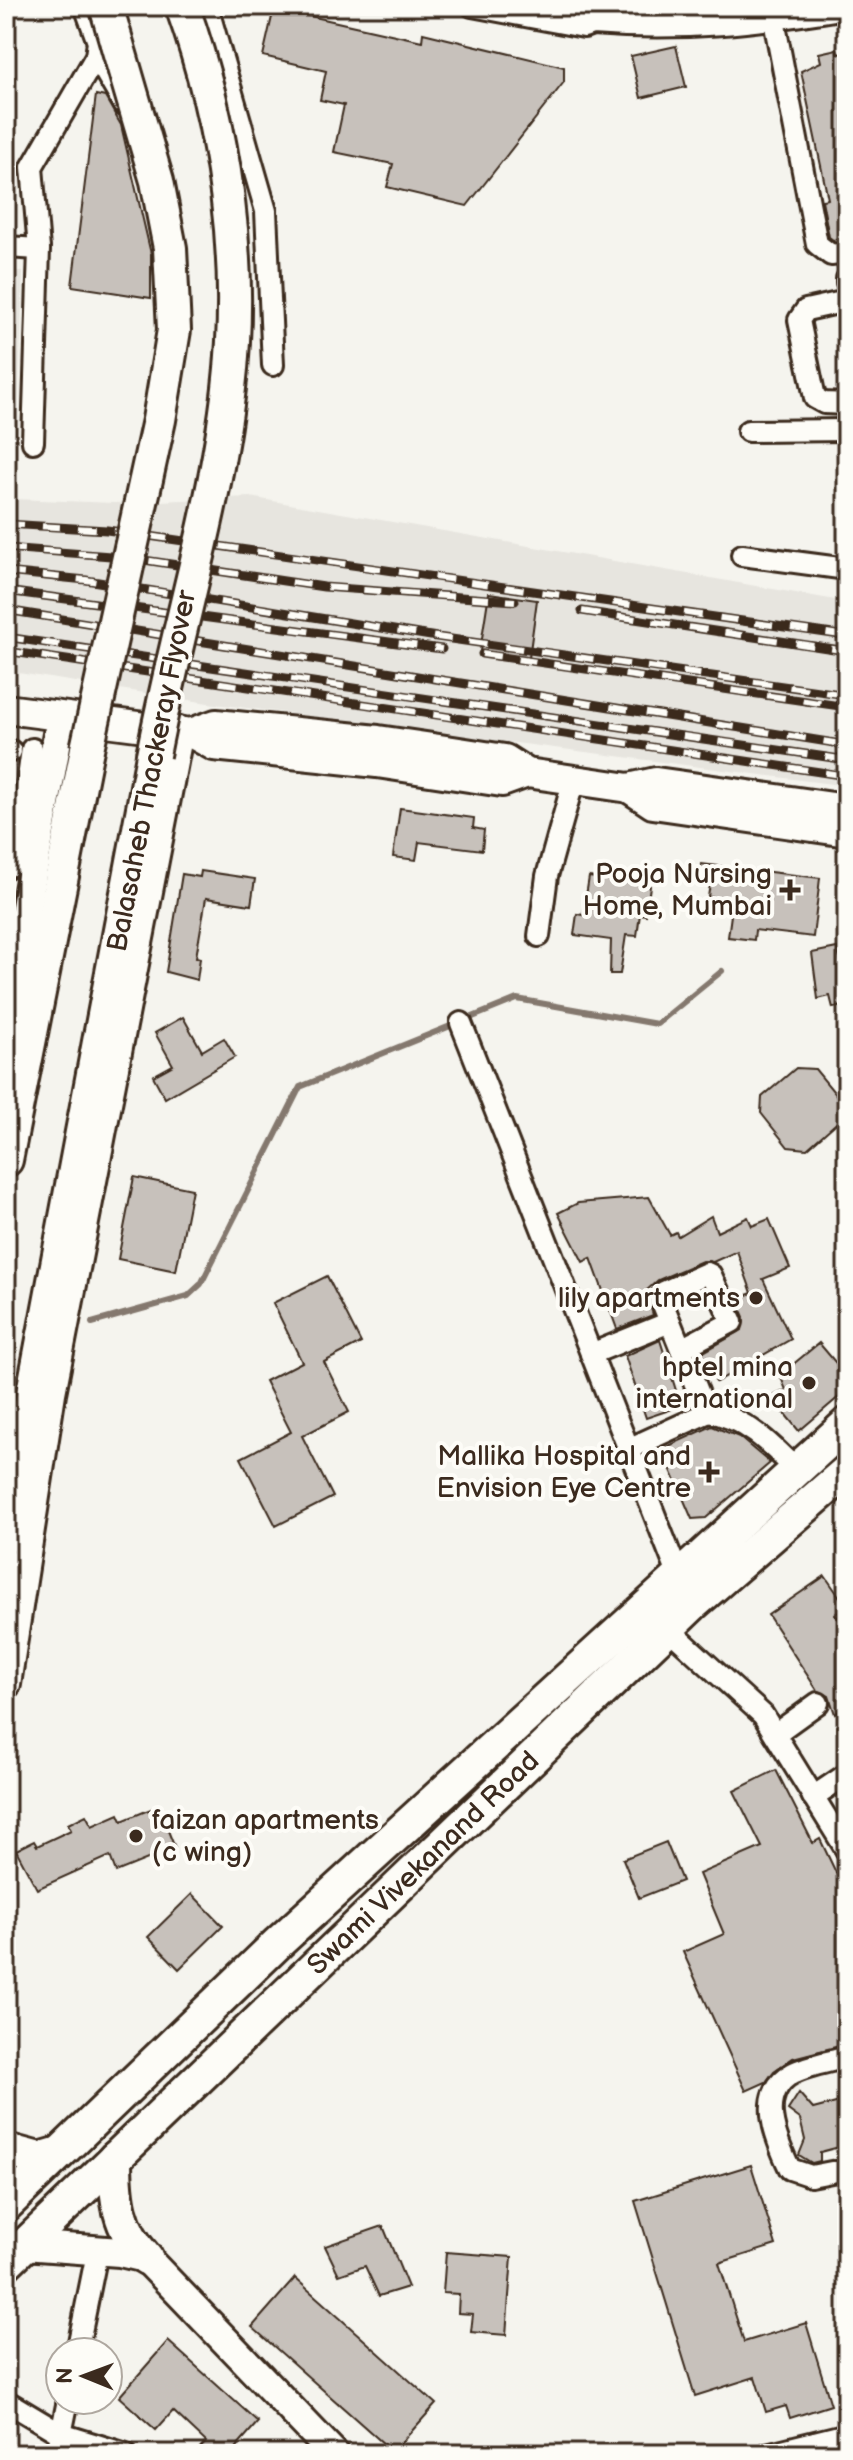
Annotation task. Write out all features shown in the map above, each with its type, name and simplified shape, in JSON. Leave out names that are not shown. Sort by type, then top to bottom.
[{"type":"main road","points":[[6,1160],[87,749],[156,435],[174,330],[170,248],[157,181],[106,6]]},
{"type":"main road","name":"Balasaheb Thackeray Flyover","points":[[6,1536],[153,755],[218,457],[229,388],[234,282],[224,166],[197,47],[182,6]]},
{"type":"main road","name":"Swami Vivekanand Road","points":[[15,2254],[685,1592],[796,1470],[847,1424]]},
{"type":"main road","name":"Swami Vivekanand Road","points":[[685,1592],[847,1471]]},
{"type":"main road","name":"Swami Vivekanand Road","points":[[6,2205],[278,1943],[657,1618]]},
{"type":"main road","points":[[6,2150],[39,2159],[56,2154]]},
{"type":"main road","points":[[115,2158],[118,2214],[133,2244],[146,2258]]},
{"type":"main road","points":[[6,2214],[15,2254]]},
{"type":"street","points":[[33,442],[39,249],[32,167],[96,56],[98,42],[85,6]]},
{"type":"street","points":[[207,6],[266,211],[273,365]]},
{"type":"street","points":[[472,6],[584,27],[592,24],[660,29],[774,20],[847,8]]},
{"type":"street","points":[[774,20],[817,244],[831,255],[847,253]]},
{"type":"street","points":[[96,56],[128,110],[152,212],[164,309],[138,459]]},
{"type":"street","points":[[6,247],[39,249]]},
{"type":"street","points":[[847,301],[806,310],[799,320],[815,398],[824,403],[847,404]]},
{"type":"street","points":[[748,431],[847,430]]},
{"type":"street","points":[[742,555],[847,569]]},
{"type":"street","points":[[6,709],[195,737],[346,748],[451,762],[502,782],[527,773],[574,779],[629,788],[653,804],[716,802],[847,809]]},
{"type":"street","points":[[6,1015],[61,718]]},
{"type":"street","points":[[6,1684],[51,1393],[195,737]]},
{"type":"street","points":[[6,868],[17,859],[16,750]]},
{"type":"street","points":[[539,936],[547,876],[574,779]]},
{"type":"street","points":[[716,802],[847,832]]},
{"type":"street","points":[[461,1023],[685,1592]]},
{"type":"street","points":[[681,1349],[732,1322],[711,1275],[702,1274],[664,1292],[662,1302],[681,1349],[709,1412]]},
{"type":"street","points":[[591,1354],[670,1322]]},
{"type":"street","points":[[628,1449],[709,1412],[730,1416],[796,1470]]},
{"type":"street","points":[[657,1618],[763,1715],[847,1851]]},
{"type":"street","points":[[775,1734],[818,1703]]},
{"type":"street","points":[[813,1797],[847,1774]]},
{"type":"street","points":[[847,2057],[793,2073],[776,2089],[772,2103],[774,2136],[790,2169],[811,2176],[847,2169]]},
{"type":"street","points":[[15,2254],[120,2252],[146,2258],[334,2454]]},
{"type":"street","points":[[80,2336],[97,2253]]},
{"type":"street","points":[[6,2401],[59,2444],[126,2454]]},
{"type":"street","points":[[59,2444],[65,2416]]},
{"type":"street","points":[[766,2454],[847,2434]]},
{"type":"shaded area","points":[[6,269],[23,272],[15,499],[114,503],[250,497],[847,602],[847,786],[208,703],[6,671]]},
{"type":"building","points":[[274,8],[422,41],[423,33],[564,67],[564,82],[467,206],[387,187],[393,164],[334,152],[344,105],[320,100],[326,71],[263,56]]},
{"type":"building","points":[[676,46],[686,87],[641,98],[631,56]]},
{"type":"building","points":[[837,49],[838,54],[847,52],[847,237],[833,240],[829,237],[822,200],[828,199],[801,71],[821,62],[819,53]]},
{"type":"building","points":[[96,95],[105,97],[121,125],[151,254],[151,298],[72,286]]},
{"type":"building","points":[[489,593],[537,600],[529,658],[480,651]]},
{"type":"building","points":[[400,808],[474,818],[473,828],[484,830],[482,850],[419,842],[416,860],[393,857]]},
{"type":"building","points":[[701,864],[820,878],[813,937],[755,930],[754,940],[728,937],[733,900],[708,897],[710,884],[699,882]]},
{"type":"building","points":[[201,871],[255,879],[251,905],[206,898],[196,957],[200,958],[197,980],[166,972],[182,874],[200,877]]},
{"type":"building","points":[[589,877],[650,886],[646,915],[640,914],[637,936],[626,935],[620,974],[610,974],[611,940],[574,935],[577,914],[583,915]]},
{"type":"building","points":[[837,948],[847,986],[847,1005],[833,1008],[830,996],[818,999],[812,953]]},
{"type":"building","points":[[183,1017],[202,1051],[224,1038],[235,1057],[165,1098],[153,1076],[173,1065],[155,1033]]},
{"type":"building","points":[[796,1068],[815,1069],[843,1103],[842,1118],[807,1149],[788,1147],[761,1113],[762,1097]]},
{"type":"building","points":[[134,1177],[192,1189],[176,1271],[118,1259]]},
{"type":"building","points":[[649,1197],[670,1235],[676,1232],[678,1236],[711,1216],[717,1232],[748,1217],[752,1226],[769,1219],[790,1268],[763,1279],[791,1339],[716,1382],[702,1353],[742,1330],[744,1317],[736,1299],[752,1293],[737,1251],[713,1262],[702,1261],[658,1280],[646,1291],[653,1315],[617,1329],[591,1258],[583,1262],[558,1213],[578,1203]]},
{"type":"building","points":[[327,1276],[361,1343],[324,1362],[349,1412],[302,1436],[333,1497],[276,1526],[241,1458],[291,1432],[265,1381],[302,1362],[273,1303]]},
{"type":"building","points":[[660,1340],[681,1406],[646,1418],[625,1356]]},
{"type":"building","name":"hptel mina international","points":[[819,1343],[847,1376],[847,1390],[799,1431],[771,1397],[786,1390],[780,1375]]},
{"type":"building","points":[[712,1426],[739,1437],[770,1463],[706,1518],[692,1519],[662,1449]]},
{"type":"building","points":[[825,1576],[846,1606],[835,1614],[847,1630],[847,1705],[835,1714],[829,1696],[817,1690],[768,1615]]},
{"type":"building","points":[[776,1770],[813,1843],[820,1839],[840,1881],[847,1877],[847,2044],[793,2058],[774,2071],[766,2082],[746,2091],[683,1952],[724,1934],[699,1874],[762,1847],[734,1791]]},
{"type":"building","points":[[158,1806],[175,1848],[116,1872],[110,1856],[37,1889],[16,1850],[34,1841],[37,1846],[71,1830],[68,1824],[86,1815],[92,1826],[119,1814],[122,1821]]},
{"type":"building","points":[[666,1842],[682,1881],[639,1898],[623,1859]]},
{"type":"building","points":[[192,1894],[223,1926],[179,1969],[148,1937]]},
{"type":"building","points":[[799,2093],[813,2109],[847,2100],[847,2145],[820,2152],[820,2161],[812,2163],[799,2155],[805,2140],[800,2119],[788,2110]]},
{"type":"building","points":[[751,2165],[776,2245],[719,2263],[744,2342],[806,2323],[831,2405],[790,2418],[786,2406],[766,2412],[755,2377],[695,2396],[635,2201]]},
{"type":"building","points":[[383,2226],[408,2287],[379,2296],[365,2266],[339,2275],[325,2246]]},
{"type":"building","points":[[446,2252],[512,2257],[506,2335],[471,2332],[473,2314],[458,2313],[459,2294],[443,2293]]},
{"type":"building","points":[[295,2278],[436,2404],[393,2452],[252,2327]]},
{"type":"building","points":[[168,2341],[258,2422],[230,2454],[195,2454],[206,2442],[173,2411],[156,2430],[124,2401],[124,2391]]},
{"type":"waterway","points":[[92,1323],[188,1296],[201,1284],[300,1087],[517,999],[657,1024],[722,971]]},
{"type":"railway","points":[[6,524],[107,530],[847,636]]},
{"type":"railway","points":[[6,548],[124,557],[324,587],[515,601]]},
{"type":"railway","points":[[6,572],[86,580],[437,637],[847,695]]},
{"type":"railway","points":[[6,591],[442,649]]},
{"type":"railway","points":[[6,610],[847,745]]},
{"type":"railway","points":[[582,611],[847,651]]},
{"type":"railway","points":[[6,637],[847,760]]},
{"type":"railway","points":[[6,651],[847,776]]},
{"type":"railway","points":[[482,654],[847,707]]},
{"type":"place","name":"Pooja Nursing Home, Mumbai","points":[[790,890]]},
{"type":"place","name":"lily apartments","points":[[756,1298]]},
{"type":"place","name":"hptel mina international","points":[[809,1383]]},
{"type":"place","name":"Mallika Hospital and Envision Eye Centre","points":[[709,1472]]},
{"type":"place","name":"faizan apartments (c wing)","points":[[136,1836]]}]
